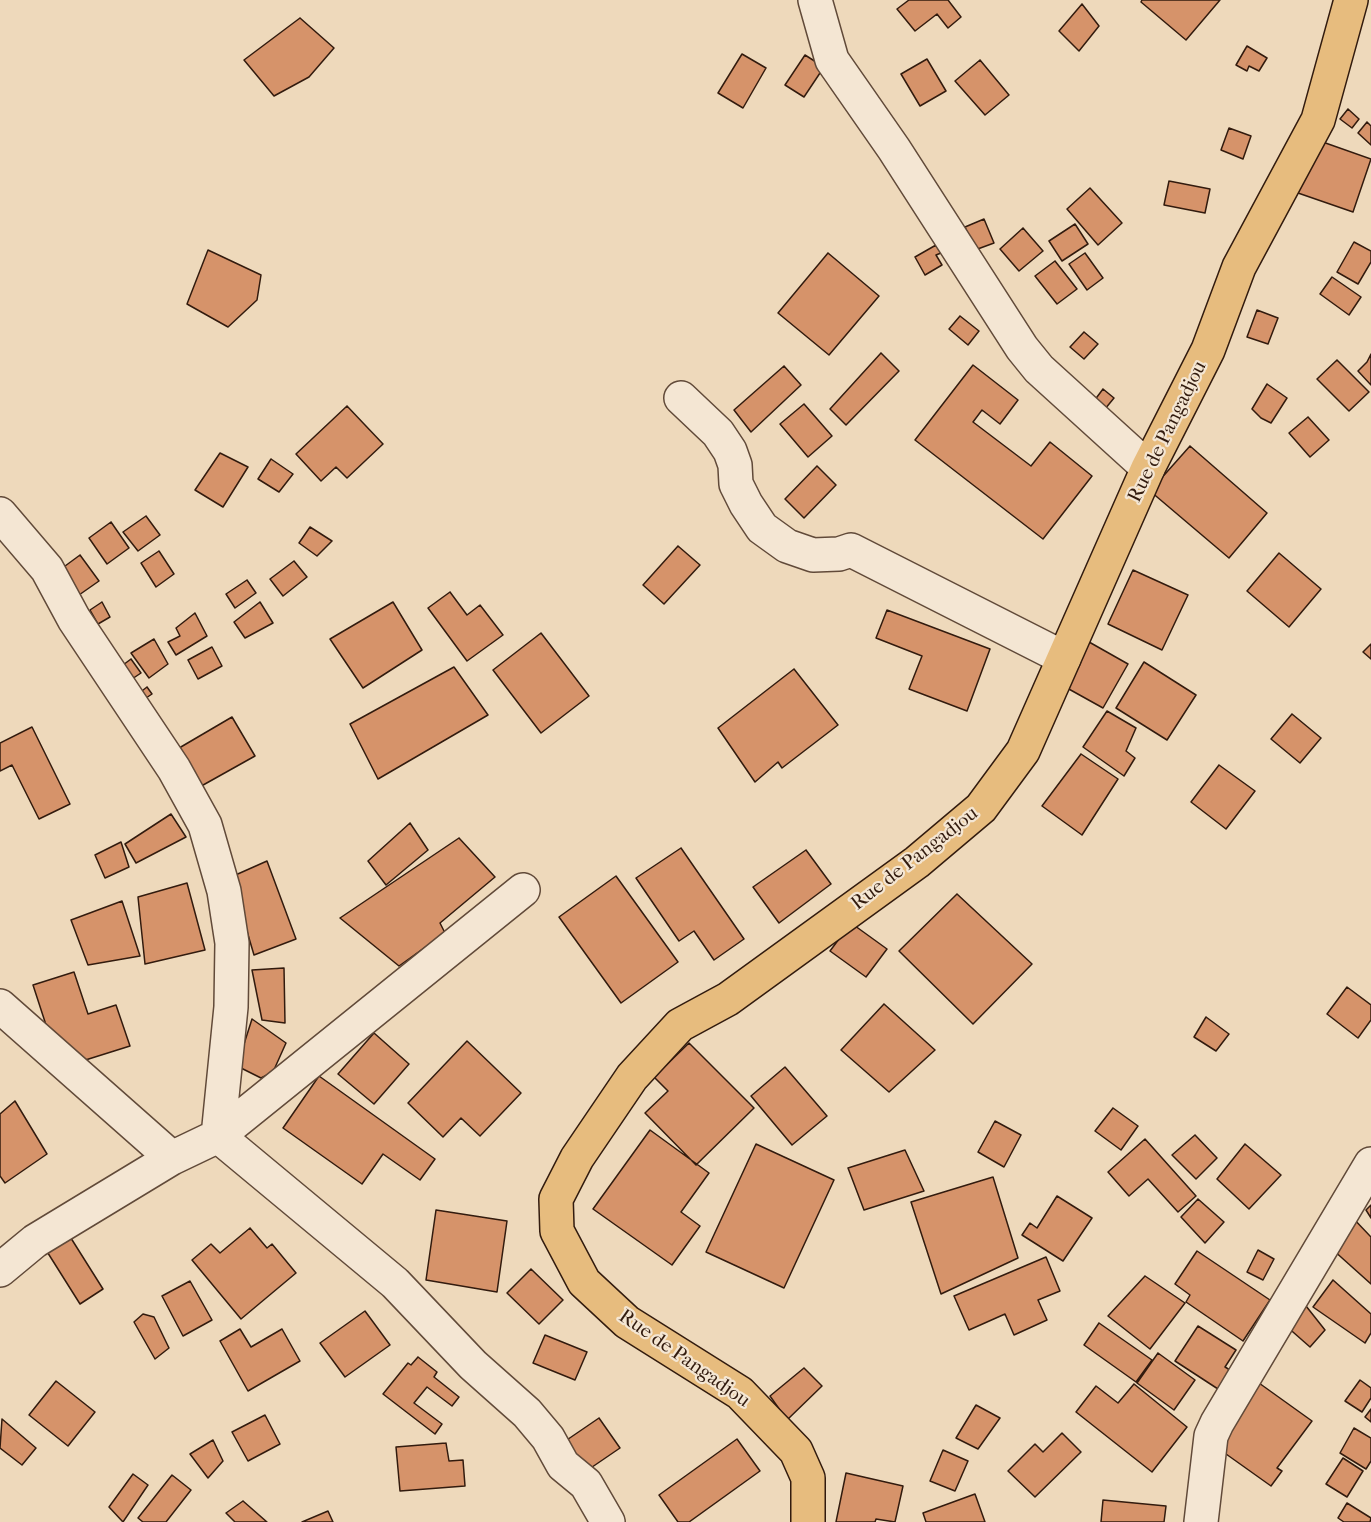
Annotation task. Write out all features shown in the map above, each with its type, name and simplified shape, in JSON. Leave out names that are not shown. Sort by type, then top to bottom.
[{"type":"main road","name":"Rue de Pangadjou","points":[[808,1522],[808,1478],[796,1451],[740,1393],[627,1322],[584,1282],[557,1231],[556,1199],[577,1158],[632,1077],[680,1025],[728,999],[916,862],[981,808],[1023,751],[1148,468],[1208,350],[1239,267],[1318,120],[1351,0]]},
{"type":"street","points":[[815,0],[832,60],[894,149],[1022,348],[1039,369],[1148,468]]},
{"type":"street","points":[[681,398],[718,432],[730,451],[735,465],[735,484],[746,504],[762,528],[787,546],[813,555],[839,554],[851,550],[1064,658]]},
{"type":"street","points":[[0,514],[47,569],[74,619],[174,769],[206,825],[224,891],[232,943],[231,1007],[218,1136]]},
{"type":"street","points":[[0,1270],[35,1241],[172,1158],[218,1136],[523,890]]},
{"type":"street","points":[[0,1006],[172,1158]]},
{"type":"street","points":[[218,1136],[394,1283],[473,1365],[527,1413],[548,1438],[563,1465],[586,1484],[608,1522]]},
{"type":"street","points":[[1201,1522],[1211,1436],[1217,1423],[1371,1164]]},
{"type":"building","points":[[909,0],[948,0],[961,17],[948,28],[937,14],[915,31],[897,9]]},
{"type":"building","points":[[1142,0],[1220,0],[1186,40],[1141,2]]},
{"type":"building","points":[[1082,4],[1099,26],[1079,51],[1059,31]]},
{"type":"building","points":[[300,18],[334,48],[309,77],[274,96],[244,60]]},
{"type":"building","points":[[1247,46],[1267,58],[1259,71],[1249,66],[1247,71],[1236,65]]},
{"type":"building","points":[[742,54],[766,68],[743,108],[718,93]]},
{"type":"building","points":[[805,55],[824,67],[804,97],[785,85]]},
{"type":"building","points":[[927,59],[946,91],[920,106],[901,74]]},
{"type":"building","points":[[980,60],[1009,95],[985,115],[955,81]]},
{"type":"building","points":[[1348,109],[1359,119],[1352,128],[1340,119]]},
{"type":"building","points":[[1367,122],[1371,126],[1371,145],[1358,133]]},
{"type":"building","points":[[1229,128],[1251,136],[1243,159],[1221,150]]},
{"type":"building","points":[[1317,140],[1371,159],[1353,212],[1298,193]]},
{"type":"building","points":[[1169,181],[1210,189],[1205,213],[1164,205]]},
{"type":"building","points":[[1090,188],[1122,223],[1098,245],[1067,209]]},
{"type":"building","points":[[984,219],[994,243],[975,250],[965,227]]},
{"type":"building","points":[[1075,224],[1088,244],[1062,261],[1049,241]]},
{"type":"building","points":[[1023,228],[1043,251],[1019,271],[1000,249]]},
{"type":"building","points":[[1354,242],[1371,251],[1371,262],[1358,284],[1337,272]]},
{"type":"building","points":[[936,245],[941,253],[936,255],[942,265],[925,275],[915,257]]},
{"type":"building","points":[[208,250],[261,275],[257,300],[228,327],[187,304]]},
{"type":"building","points":[[828,253],[879,296],[829,355],[778,313]]},
{"type":"building","points":[[1085,253],[1103,278],[1087,290],[1069,264]]},
{"type":"building","points":[[1055,261],[1077,289],[1057,304],[1035,276]]},
{"type":"building","points":[[1332,277],[1361,297],[1349,315],[1320,294]]},
{"type":"building","points":[[1257,310],[1278,318],[1268,344],[1247,337]]},
{"type":"building","points":[[960,316],[979,331],[968,345],[949,329]]},
{"type":"building","points":[[1084,332],[1098,344],[1084,359],[1070,347]]},
{"type":"building","points":[[881,353],[899,371],[846,425],[830,409]]},
{"type":"building","points":[[1371,354],[1371,385],[1358,371]]},
{"type":"building","points":[[1337,360],[1369,392],[1349,411],[1317,379]]},
{"type":"building","points":[[973,365],[1018,400],[1000,424],[982,410],[973,422],[1031,466],[1050,442],[1092,476],[1043,539],[915,440]]},
{"type":"building","points":[[784,366],[801,385],[751,432],[734,410]]},
{"type":"building","points":[[1267,384],[1287,398],[1271,423],[1261,418],[1252,409]]},
{"type":"building","points":[[1103,389],[1114,398],[1105,409],[1094,401]]},
{"type":"building","points":[[804,404],[832,436],[808,457],[780,424]]},
{"type":"building","points":[[347,406],[383,444],[347,478],[336,467],[321,481],[296,454]]},
{"type":"building","points":[[1308,417],[1329,440],[1310,457],[1289,433]]},
{"type":"building","points":[[1190,446],[1267,513],[1229,558],[1150,491]]},
{"type":"building","points":[[220,453],[248,467],[223,507],[195,490]]},
{"type":"building","points":[[271,459],[293,474],[279,492],[258,479]]},
{"type":"building","points":[[817,466],[836,485],[804,518],[785,499]]},
{"type":"building","points":[[146,516],[160,535],[138,551],[123,532]]},
{"type":"building","points":[[111,522],[129,548],[107,564],[89,538]]},
{"type":"building","points":[[310,527],[332,541],[317,556],[299,543]]},
{"type":"building","points":[[678,546],[700,565],[664,604],[643,585]]},
{"type":"building","points":[[159,551],[174,574],[156,587],[141,563]]},
{"type":"building","points":[[1279,553],[1321,589],[1289,627],[1247,591]]},
{"type":"building","points":[[80,555],[99,581],[79,595],[61,569]]},
{"type":"building","points":[[294,561],[307,577],[283,596],[270,579]]},
{"type":"building","points":[[1133,570],[1188,595],[1162,650],[1108,624]]},
{"type":"building","points":[[247,580],[256,593],[235,608],[226,594]]},
{"type":"building","points":[[450,592],[467,615],[480,605],[503,635],[467,661],[428,608]]},
{"type":"building","points":[[102,602],[110,617],[98,624],[90,610]]},
{"type":"building","points":[[260,602],[273,623],[245,638],[234,622]]},
{"type":"building","points":[[393,602],[422,650],[363,688],[330,639]]},
{"type":"building","points":[[887,610],[990,649],[967,711],[909,689],[922,656],[876,638]]},
{"type":"building","points":[[195,613],[207,636],[176,655],[168,642],[180,636],[176,628]]},
{"type":"building","points":[[541,633],[589,696],[541,733],[493,670]]},
{"type":"building","points":[[1082,638],[1128,664],[1103,708],[1058,683]]},
{"type":"building","points":[[154,639],[168,664],[149,678],[131,653]]},
{"type":"building","points":[[1371,644],[1371,659],[1363,652]]},
{"type":"building","points":[[212,647],[222,666],[198,679],[188,660]]},
{"type":"building","points":[[131,659],[141,673],[129,681],[115,671]]},
{"type":"building","points":[[1144,662],[1196,695],[1167,740],[1116,708]]},
{"type":"building","points":[[454,667],[488,715],[378,779],[350,724]]},
{"type":"building","points":[[794,669],[838,725],[782,768],[778,762],[755,782],[718,728]]},
{"type":"building","points":[[147,687],[152,694],[143,700],[138,694]]},
{"type":"building","points":[[1107,711],[1136,728],[1126,751],[1135,758],[1124,776],[1083,747]]},
{"type":"building","points":[[1292,714],[1321,738],[1300,763],[1271,739]]},
{"type":"building","points":[[232,717],[255,756],[196,789],[174,751]]},
{"type":"building","points":[[32,727],[70,804],[39,819],[12,765],[0,771],[0,743]]},
{"type":"building","points":[[1081,754],[1118,779],[1082,835],[1042,806]]},
{"type":"building","points":[[1219,765],[1255,791],[1226,829],[1191,802]]},
{"type":"building","points":[[171,814],[186,837],[136,863],[125,844]]},
{"type":"building","points":[[410,823],[428,850],[386,885],[368,861]]},
{"type":"building","points":[[459,838],[495,877],[440,923],[445,933],[399,966],[340,918]]},
{"type":"building","points":[[121,842],[129,867],[105,878],[95,855]]},
{"type":"building","points":[[681,848],[744,939],[714,960],[694,931],[679,941],[636,878]]},
{"type":"building","points":[[806,850],[831,884],[779,923],[753,887]]},
{"type":"building","points":[[267,861],[296,939],[254,955],[231,877]]},
{"type":"building","points":[[616,876],[678,962],[621,1003],[559,917]]},
{"type":"building","points":[[187,883],[205,950],[145,964],[138,897]]},
{"type":"building","points":[[957,894],[1032,964],[973,1024],[899,951]]},
{"type":"building","points":[[122,901],[140,956],[88,965],[71,920]]},
{"type":"building","points":[[851,923],[887,949],[866,977],[830,951]]},
{"type":"building","points":[[284,968],[285,1023],[262,1020],[252,970]]},
{"type":"building","points":[[74,972],[88,1014],[116,1005],[130,1046],[60,1068],[33,985]]},
{"type":"building","points":[[1347,987],[1371,1005],[1371,1020],[1358,1038],[1327,1014]]},
{"type":"building","points":[[884,1004],[935,1050],[889,1092],[841,1050]]},
{"type":"building","points":[[1206,1017],[1229,1034],[1216,1051],[1194,1037]]},
{"type":"building","points":[[252,1019],[286,1043],[273,1072],[261,1078],[237,1066]]},
{"type":"building","points":[[374,1033],[409,1064],[374,1104],[338,1074]]},
{"type":"building","points":[[467,1041],[521,1093],[480,1136],[461,1118],[443,1137],[408,1103]]},
{"type":"building","points":[[689,1043],[754,1108],[696,1165],[645,1113],[668,1091],[654,1077]]},
{"type":"building","points":[[785,1067],[827,1116],[792,1145],[751,1096]]},
{"type":"building","points":[[319,1076],[435,1159],[420,1180],[383,1154],[362,1184],[283,1128]]},
{"type":"building","points":[[15,1101],[47,1154],[5,1183],[0,1176],[0,1114]]},
{"type":"building","points":[[1113,1108],[1138,1126],[1121,1150],[1095,1131]]},
{"type":"building","points":[[995,1121],[1021,1135],[1004,1167],[978,1152]]},
{"type":"building","points":[[650,1130],[709,1173],[681,1212],[700,1226],[672,1265],[593,1209]]},
{"type":"building","points":[[1195,1135],[1217,1158],[1196,1179],[1172,1155]]},
{"type":"building","points":[[1145,1139],[1196,1196],[1178,1212],[1148,1179],[1129,1196],[1108,1172]]},
{"type":"building","points":[[756,1144],[834,1180],[784,1288],[706,1252]]},
{"type":"building","points":[[1245,1144],[1281,1175],[1249,1209],[1217,1179]]},
{"type":"building","points":[[905,1150],[924,1191],[864,1210],[848,1168]]},
{"type":"building","points":[[993,1177],[1018,1258],[941,1294],[911,1202]]},
{"type":"building","points":[[1057,1196],[1092,1218],[1063,1261],[1022,1235],[1030,1223],[1037,1228]]},
{"type":"building","points":[[1198,1199],[1224,1222],[1205,1243],[1181,1217]]},
{"type":"building","points":[[1371,1205],[1371,1218],[1366,1210]]},
{"type":"building","points":[[436,1210],[507,1221],[497,1292],[426,1280]]},
{"type":"building","points":[[1351,1216],[1371,1237],[1371,1284],[1332,1249]]},
{"type":"building","points":[[250,1228],[267,1248],[272,1244],[296,1273],[241,1319],[192,1260],[211,1244],[220,1253]]},
{"type":"building","points":[[69,1235],[103,1289],[80,1304],[46,1250]]},
{"type":"building","points":[[1258,1250],[1274,1259],[1263,1280],[1247,1272]]},
{"type":"building","points":[[1197,1251],[1270,1300],[1243,1341],[1186,1302],[1190,1295],[1175,1284]]},
{"type":"building","points":[[1046,1257],[1060,1291],[1038,1300],[1047,1320],[1014,1335],[1005,1314],[969,1330],[954,1296]]},
{"type":"building","points":[[531,1269],[563,1300],[539,1324],[507,1293]]},
{"type":"building","points":[[1145,1276],[1185,1303],[1150,1349],[1108,1316]]},
{"type":"building","points":[[1333,1280],[1371,1314],[1371,1333],[1365,1343],[1313,1307]]},
{"type":"building","points":[[190,1281],[212,1320],[183,1336],[162,1296]]},
{"type":"building","points":[[1306,1306],[1325,1330],[1310,1347],[1285,1325]]},
{"type":"building","points":[[365,1311],[390,1345],[345,1377],[320,1343]]},
{"type":"building","points":[[143,1314],[154,1317],[169,1348],[155,1359],[134,1322]]},
{"type":"building","points":[[1099,1323],[1152,1360],[1136,1382],[1084,1345]]},
{"type":"building","points":[[1198,1326],[1236,1350],[1225,1367],[1230,1370],[1218,1389],[1175,1361]]},
{"type":"building","points":[[240,1329],[251,1347],[282,1329],[300,1361],[248,1391],[220,1341]]},
{"type":"building","points":[[545,1335],[587,1352],[575,1380],[533,1363]]},
{"type":"building","points":[[1158,1353],[1195,1380],[1174,1410],[1137,1383]]},
{"type":"building","points":[[418,1357],[437,1372],[434,1377],[459,1397],[452,1406],[427,1387],[414,1403],[442,1424],[435,1434],[383,1394],[408,1363],[411,1365]]},
{"type":"building","points":[[804,1368],[822,1386],[787,1420],[770,1396]]},
{"type":"building","points":[[1252,1378],[1312,1421],[1277,1468],[1282,1471],[1271,1486],[1212,1444]]},
{"type":"building","points":[[1360,1380],[1371,1388],[1371,1398],[1362,1412],[1345,1401]]},
{"type":"building","points":[[56,1381],[95,1412],[68,1446],[29,1415]]},
{"type":"building","points":[[1134,1384],[1187,1427],[1152,1472],[1076,1412],[1096,1386],[1118,1403]]},
{"type":"building","points":[[976,1405],[1000,1418],[978,1449],[956,1438]]},
{"type":"building","points":[[1371,1409],[1371,1422],[1365,1417]]},
{"type":"building","points":[[265,1415],[280,1444],[248,1461],[232,1432]]},
{"type":"building","points":[[599,1418],[620,1448],[579,1476],[558,1446]]},
{"type":"building","points":[[2,1419],[36,1448],[22,1465],[0,1448]]},
{"type":"building","points":[[1354,1428],[1371,1438],[1371,1461],[1366,1469],[1340,1453]]},
{"type":"building","points":[[1062,1433],[1081,1452],[1035,1497],[1008,1471],[1035,1444],[1043,1452]]},
{"type":"building","points":[[737,1439],[760,1471],[689,1522],[678,1522],[659,1495]]},
{"type":"building","points":[[213,1440],[223,1461],[208,1478],[190,1454]]},
{"type":"building","points":[[446,1443],[449,1461],[463,1460],[465,1486],[400,1491],[396,1447]]},
{"type":"building","points":[[943,1450],[968,1461],[955,1491],[930,1481]]},
{"type":"building","points":[[1343,1458],[1363,1471],[1347,1497],[1326,1484]]},
{"type":"building","points":[[846,1473],[903,1486],[895,1522],[876,1519],[875,1522],[836,1522]]},
{"type":"building","points":[[133,1474],[148,1485],[123,1522],[109,1507]]},
{"type":"building","points":[[172,1475],[191,1490],[166,1522],[143,1522],[138,1518]]},
{"type":"building","points":[[975,1494],[985,1522],[926,1522],[923,1513]]},
{"type":"building","points":[[1103,1500],[1166,1506],[1164,1522],[1101,1522]]},
{"type":"building","points":[[243,1501],[267,1522],[235,1522],[226,1513]]},
{"type":"building","points":[[1347,1503],[1371,1518],[1370,1522],[1344,1522],[1338,1518]]},
{"type":"building","points":[[328,1511],[333,1522],[302,1522]]}]
